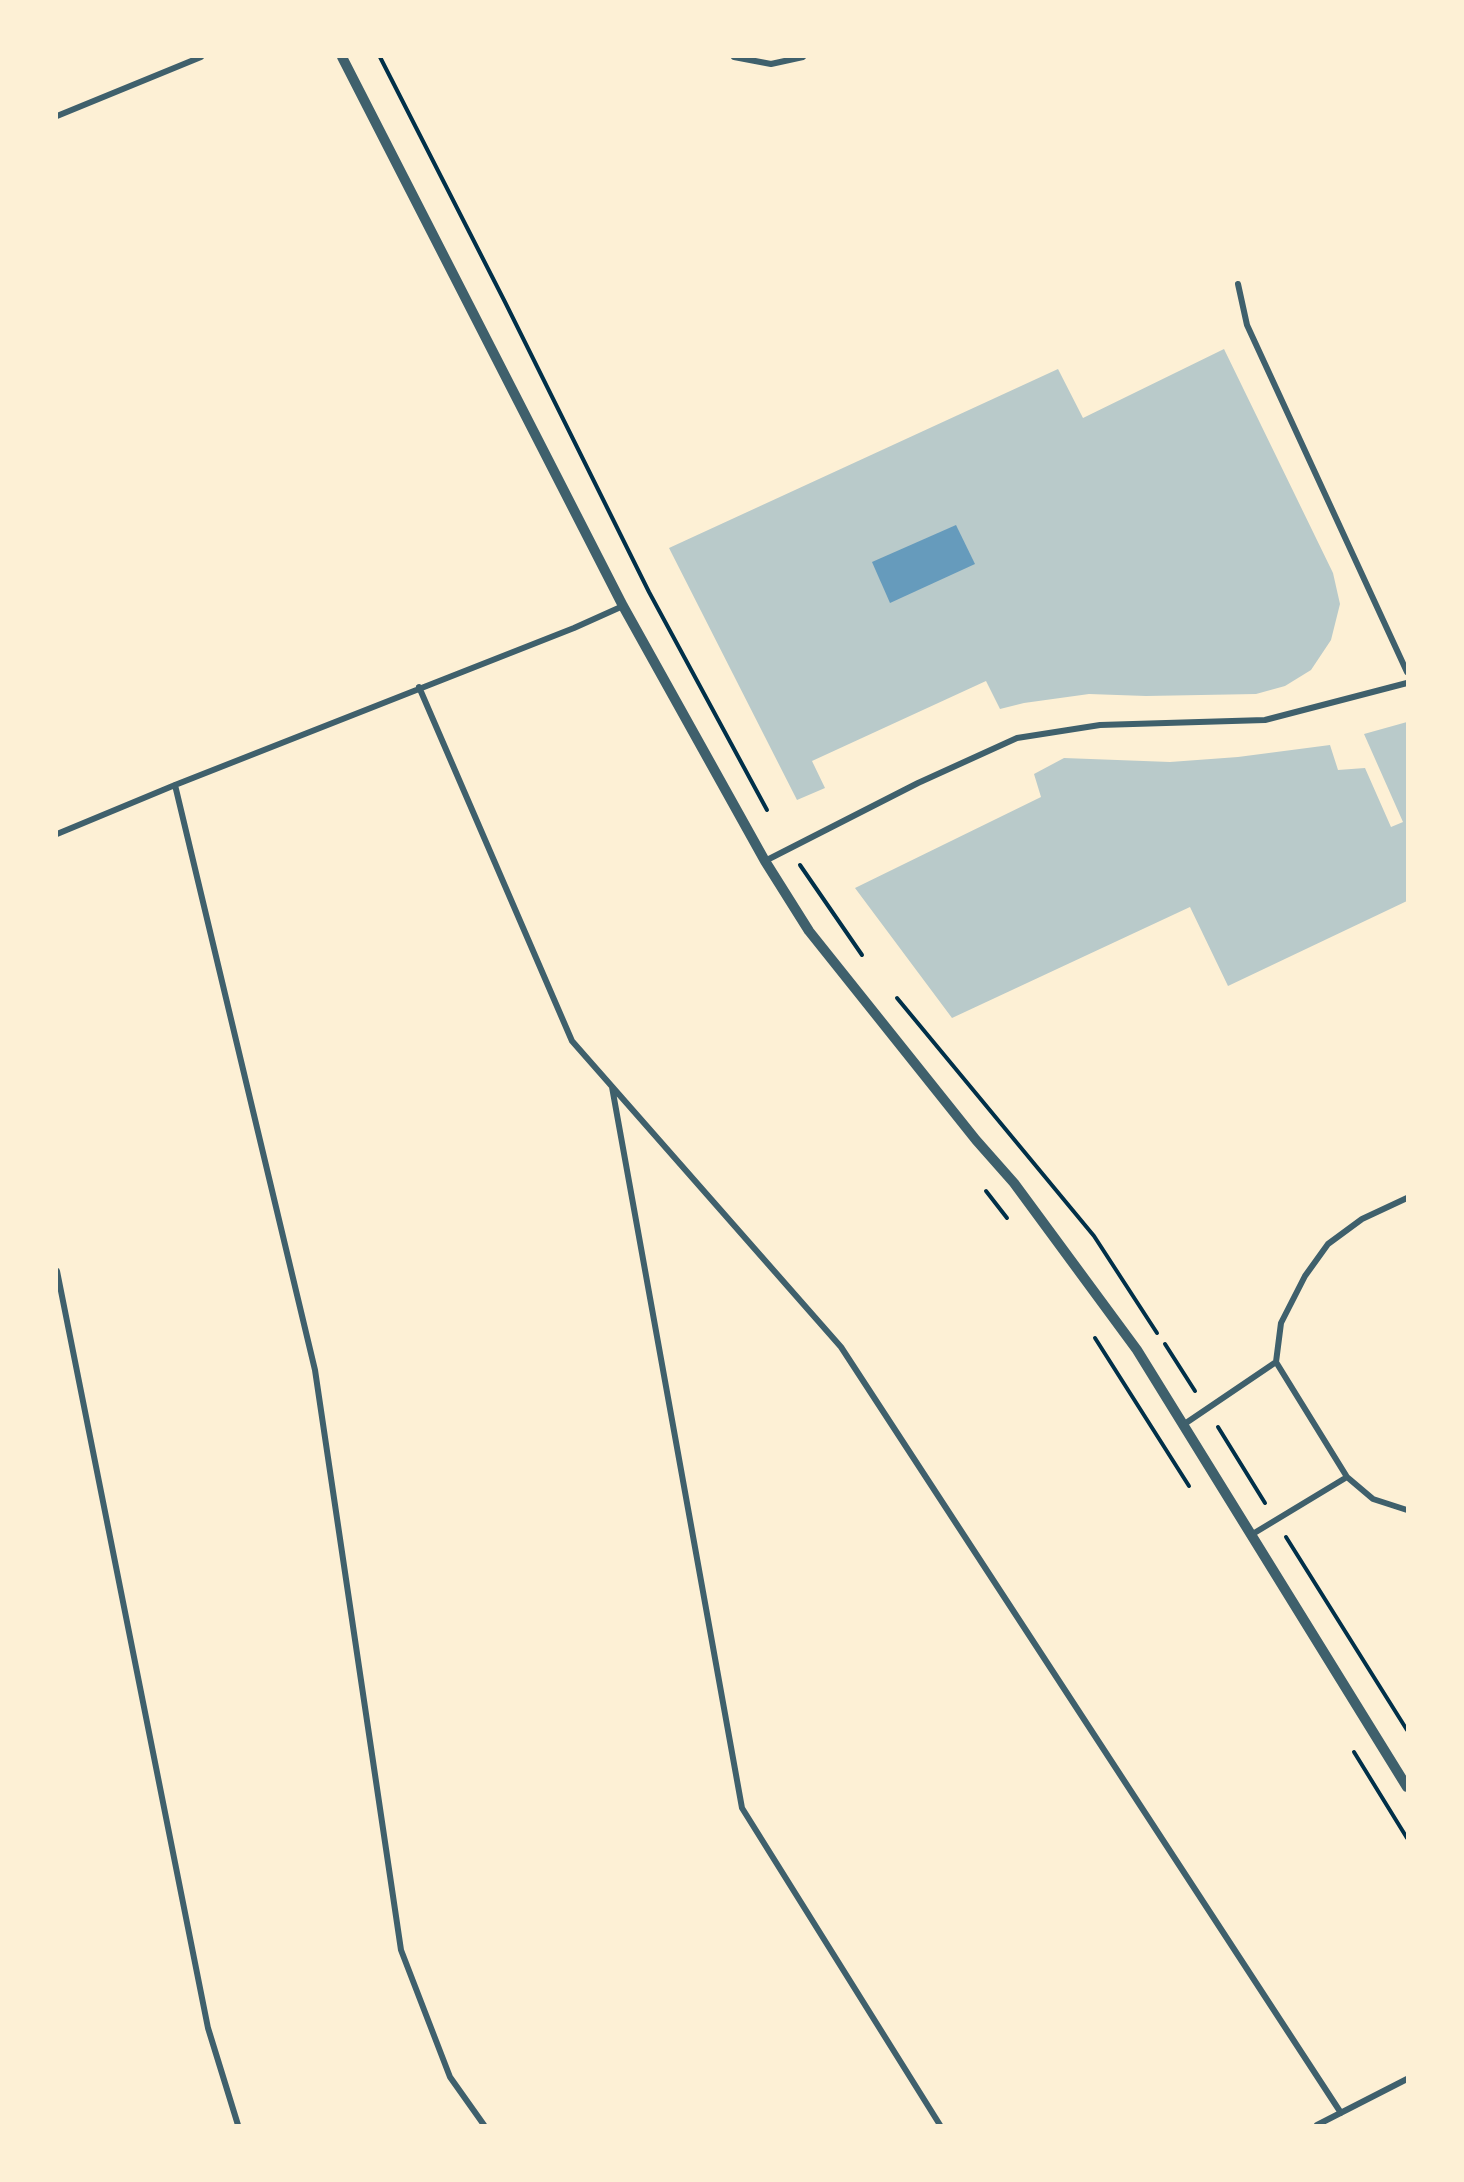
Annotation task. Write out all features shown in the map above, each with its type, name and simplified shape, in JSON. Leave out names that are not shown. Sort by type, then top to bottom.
[{"type":"street","points":[[57,116],[201,57]]},
{"type":"street","points":[[342,57],[623,606],[765,861],[809,931],[976,1140],[1014,1182],[1137,1350],[1407,1787]]},
{"type":"street","points":[[734,57],[771,64],[803,57]]},
{"type":"street","points":[[1238,284],[1247,325],[1407,672]]},
{"type":"street","points":[[57,834],[175,784],[574,628],[623,606]]},
{"type":"street","points":[[765,861],[918,783],[1017,738],[1100,724],[1265,720],[1407,683]]},
{"type":"street","points":[[419,687],[572,1041],[841,1347],[1341,2113]]},
{"type":"street","points":[[175,784],[315,1370],[402,1950],[450,2077],[484,2125]]},
{"type":"street","points":[[612,1086],[742,1808],[940,2125]]},
{"type":"street","points":[[1407,1198],[1362,1219],[1328,1244],[1305,1276],[1281,1323],[1276,1362],[1347,1477],[1373,1499],[1407,1510]]},
{"type":"street","points":[[57,1271],[208,2028],[238,2125]]},
{"type":"street","points":[[1183,1425],[1276,1362]]},
{"type":"street","points":[[1250,1535],[1347,1477]]},
{"type":"street","points":[[1317,2125],[1407,2079]]},
{"type":"path","points":[[380,57],[649,592],[788,849],[863,956]]},
{"type":"path","points":[[892,993],[1094,1236],[1207,1409],[1407,1730]]},
{"type":"shaded area","points":[[1224,349],[1333,573],[1340,604],[1331,640],[1311,670],[1285,686],[1256,694],[1146,696],[1089,694],[1024,703],[1000,709],[986,681],[812,761],[825,788],[797,800],[669,548],[1058,369],[1083,418]]},
{"type":"shaded area","points":[[1407,722],[1407,901],[1228,986],[1190,907],[952,1018],[855,888],[1041,797],[1034,774],[1064,758],[1170,762],[1238,757],[1330,745],[1338,770],[1365,768],[1391,827],[1403,822],[1364,734]]},
{"type":"water","points":[[956,525],[975,564],[890,603],[872,562]]}]
